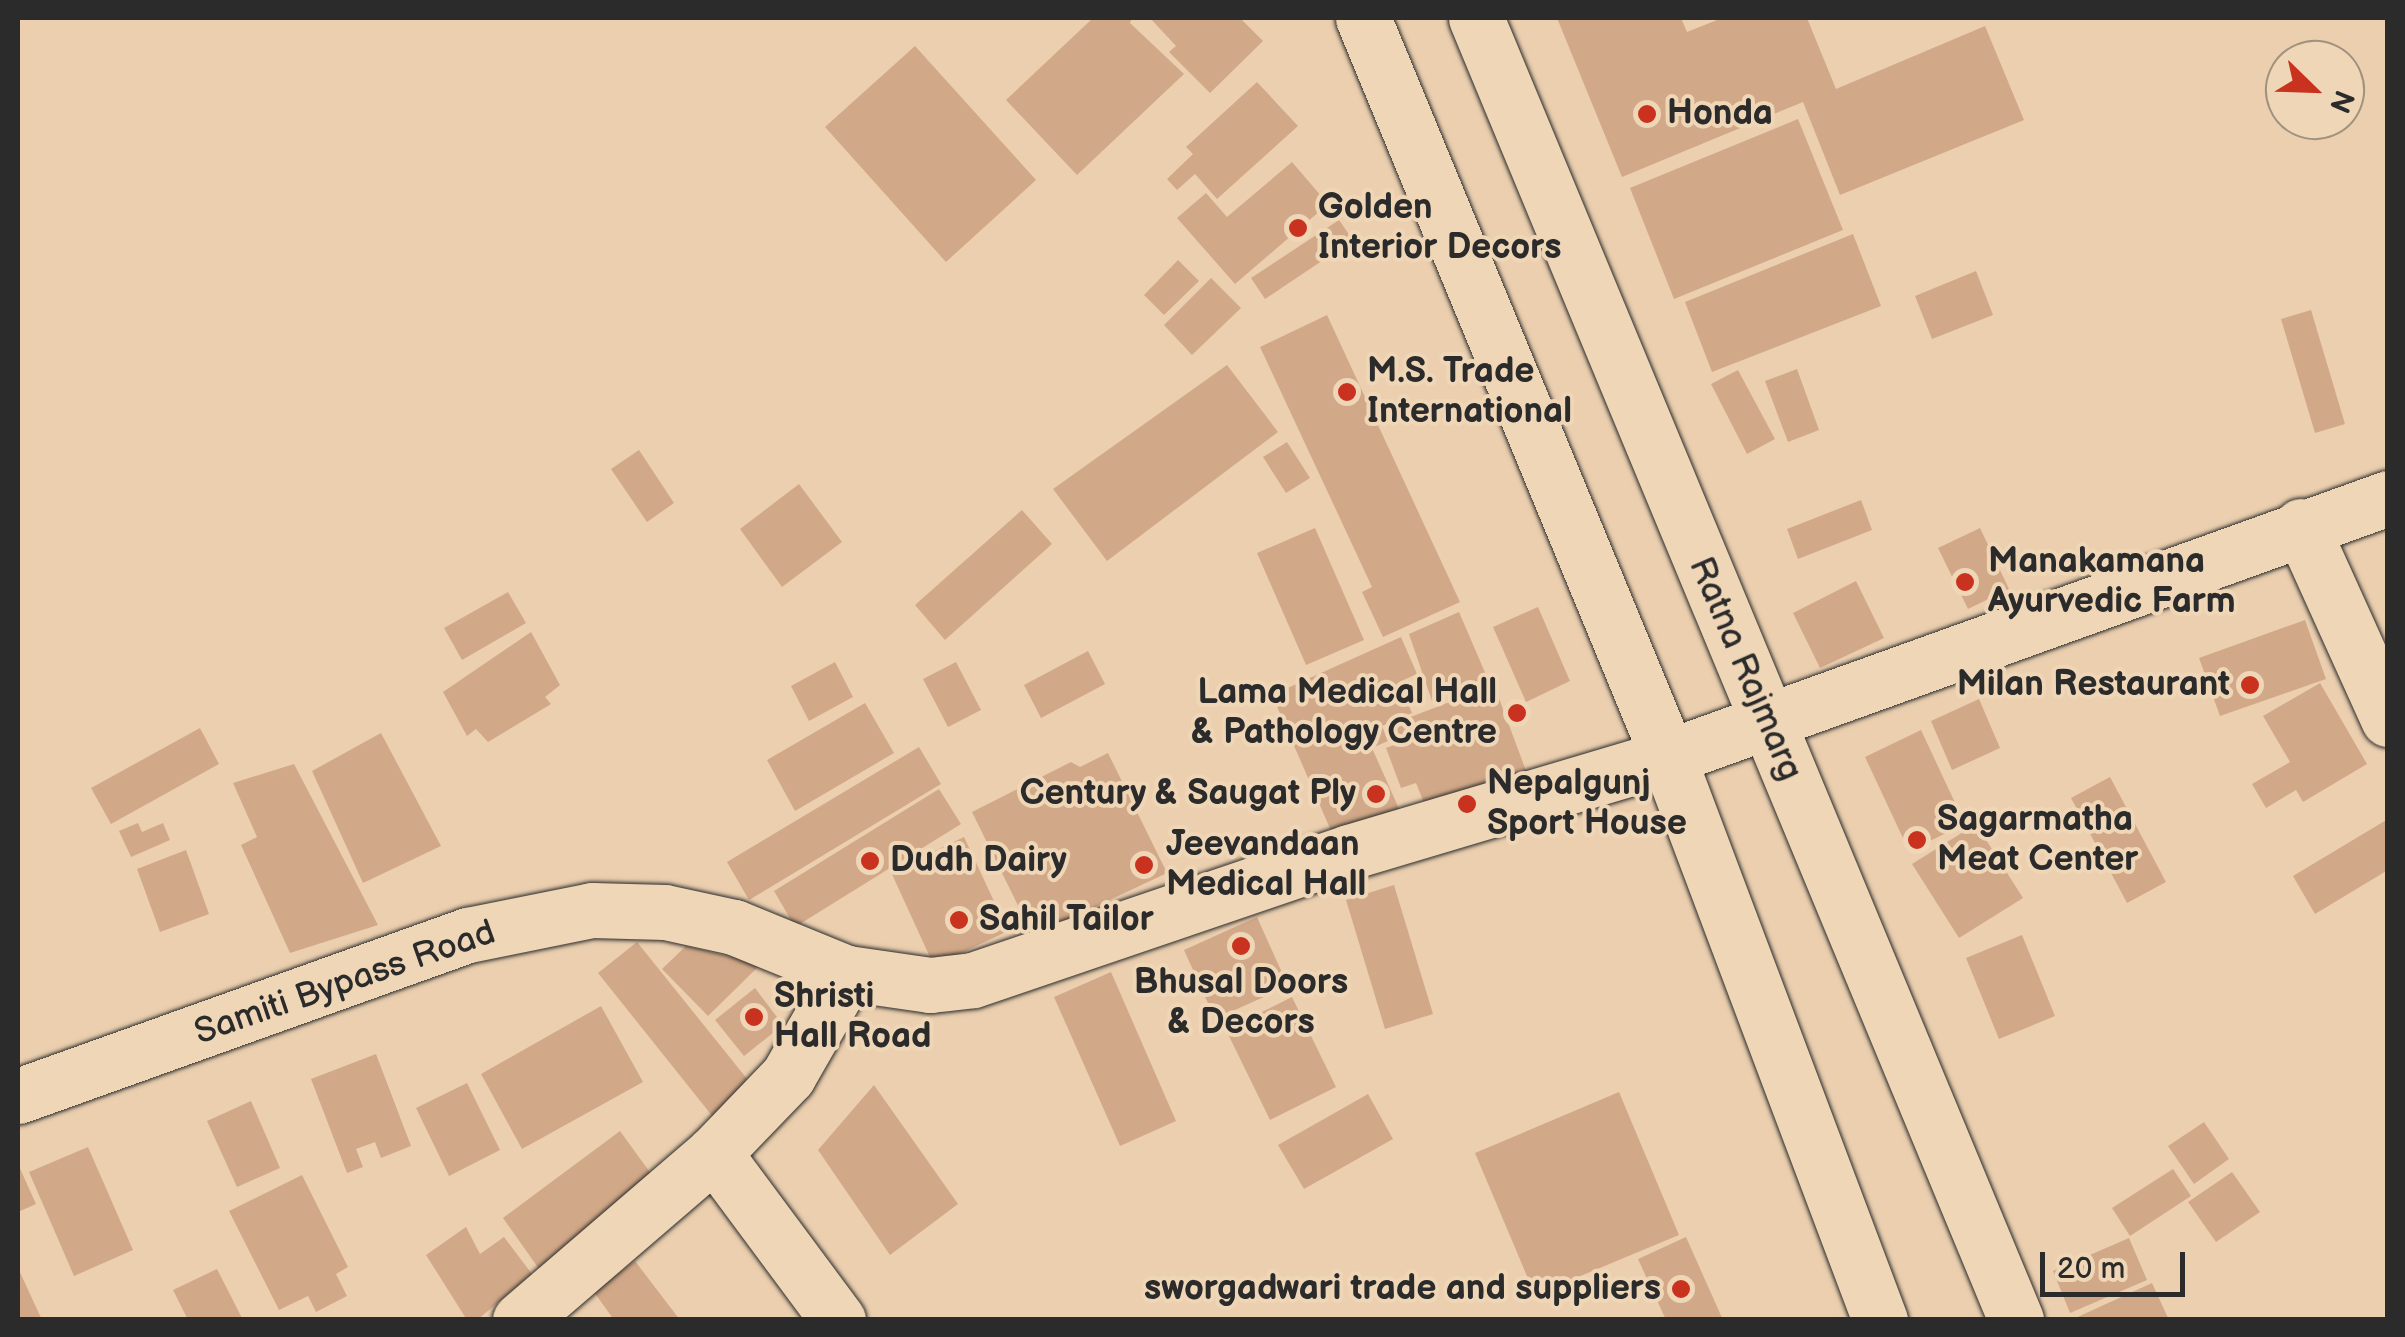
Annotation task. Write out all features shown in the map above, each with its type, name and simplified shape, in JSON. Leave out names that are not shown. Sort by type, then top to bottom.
[{"type":"main road","points":[[1363,18],[1668,757],[1880,1320]]},
{"type":"main road","name":"Ratna Rajmarg","points":[[1476,18],[2016,1320]]},
{"type":"main road","name":"Samiti Bypass Road","points":[[18,1096],[468,936],[592,910],[665,912],[734,927],[847,973],[930,985],[973,980],[1349,852],[1668,757],[2301,526],[2388,498]]},
{"type":"main road","points":[[2301,526],[2388,718]]},
{"type":"main road","points":[[520,1320],[714,1154],[788,1076],[847,973]]},
{"type":"main road","points":[[714,1154],[838,1320]]},
{"type":"building","points":[[1093,18],[1132,18],[1130,23],[1184,74],[1077,175],[1006,100]]},
{"type":"building","points":[[1150,18],[1240,18],[1263,41],[1210,93],[1169,52],[1176,46]]},
{"type":"building","points":[[1557,18],[1681,18],[1687,32],[1722,18],[1807,18],[1836,89],[1985,26],[2024,120],[1840,195],[1803,102],[1622,177]]},
{"type":"building","points":[[915,46],[1036,180],[946,262],[825,127]]},
{"type":"building","points":[[1257,82],[1298,126],[1217,199],[1195,174],[1177,190],[1167,179],[1193,154],[1186,147]]},
{"type":"building","points":[[1798,119],[1843,230],[1674,299],[1630,188]]},
{"type":"building","points":[[1292,162],[1328,204],[1235,284],[1177,218],[1206,193],[1227,217]]},
{"type":"building","points":[[1339,220],[1353,240],[1265,299],[1251,278]]},
{"type":"building","points":[[1853,234],[1881,306],[1712,372],[1685,302]]},
{"type":"building","points":[[1178,260],[1199,281],[1164,315],[1144,295]]},
{"type":"building","points":[[1976,271],[1993,315],[1932,339],[1915,296]]},
{"type":"building","points":[[1211,278],[1241,308],[1192,355],[1164,325]]},
{"type":"building","points":[[2311,310],[2345,424],[2315,433],[2281,319]]},
{"type":"building","points":[[1327,315],[1460,602],[1383,637],[1362,592],[1372,587],[1260,347]]},
{"type":"building","points":[[1227,365],[1278,432],[1107,561],[1053,489]]},
{"type":"building","points":[[1797,369],[1819,430],[1788,442],[1765,381]]},
{"type":"building","points":[[1738,370],[1775,439],[1747,454],[1711,384]]},
{"type":"building","points":[[1287,442],[1310,478],[1286,493],[1263,457]]},
{"type":"building","points":[[639,450],[674,503],[647,522],[611,469]]},
{"type":"building","points":[[799,484],[842,542],[782,587],[740,529]]},
{"type":"building","points":[[1861,500],[1872,530],[1798,559],[1787,529]]},
{"type":"building","points":[[1022,510],[1052,544],[945,640],[915,605]]},
{"type":"building","points":[[1315,528],[1364,640],[1306,665],[1257,553]]},
{"type":"building","points":[[1980,528],[2009,589],[1968,609],[1938,548]]},
{"type":"building","points":[[1856,581],[1884,638],[1820,668],[1793,613]]},
{"type":"building","points":[[508,592],[526,623],[462,660],[444,628]]},
{"type":"building","points":[[1538,607],[1570,681],[1526,702],[1493,627]]},
{"type":"building","points":[[1459,612],[1487,677],[1432,701],[1409,634]]},
{"type":"building","points":[[2305,620],[2326,679],[2220,716],[2199,658]]},
{"type":"building","points":[[531,632],[560,685],[545,697],[551,704],[488,742],[476,729],[467,736],[443,692]]},
{"type":"building","points":[[1401,637],[1417,674],[1399,682],[1412,713],[1382,726],[1388,741],[1372,748],[1400,811],[1335,840],[1272,695]]},
{"type":"building","points":[[1088,651],[1105,684],[1041,718],[1024,685]]},
{"type":"building","points":[[835,662],[853,697],[809,721],[791,686]]},
{"type":"building","points":[[956,662],[981,710],[948,727],[923,679]]},
{"type":"building","points":[[2320,683],[2367,764],[2303,802],[2296,790],[2266,808],[2252,784],[2290,762],[2263,716]]},
{"type":"building","points":[[1494,685],[1528,776],[1428,813],[1416,783],[1401,788],[1386,748],[1394,745],[1387,726]]},
{"type":"building","points":[[1979,699],[2000,748],[1952,770],[1931,721]]},
{"type":"building","points":[[865,703],[894,753],[795,811],[767,760]]},
{"type":"building","points":[[200,728],[219,764],[111,824],[91,788]]},
{"type":"building","points":[[1921,730],[1965,824],[1909,851],[1865,757]]},
{"type":"building","points":[[381,733],[441,846],[363,883],[312,771]]},
{"type":"building","points":[[919,747],[941,784],[749,900],[727,862]]},
{"type":"building","points":[[1108,753],[1167,873],[1033,936],[972,812],[1071,762],[1080,767]]},
{"type":"building","points":[[294,764],[378,925],[290,953],[241,845],[257,837],[233,783]]},
{"type":"building","points":[[2110,777],[2166,882],[2127,903],[2071,798]]},
{"type":"building","points":[[939,789],[961,824],[795,927],[774,891]]},
{"type":"building","points":[[2388,819],[2388,870],[2315,914],[2293,876]]},
{"type":"building","points":[[138,823],[142,832],[163,823],[170,840],[131,857],[119,831]]},
{"type":"building","points":[[1976,824],[2023,898],[1959,938],[1912,864]]},
{"type":"building","points":[[964,837],[1008,931],[934,966],[891,872]]},
{"type":"building","points":[[186,850],[209,914],[160,932],[137,869]]},
{"type":"building","points":[[1394,885],[1433,1014],[1385,1029],[1346,900]]},
{"type":"building","points":[[1257,917],[1288,986],[1215,1019],[1184,950]]},
{"type":"building","points":[[2022,935],[2055,1016],[1999,1039],[1966,958]]},
{"type":"building","points":[[637,942],[752,1085],[713,1117],[598,973]]},
{"type":"building","points":[[686,946],[761,964],[708,1016],[662,969]]},
{"type":"building","points":[[1111,972],[1176,1121],[1120,1146],[1054,997]]},
{"type":"building","points":[[755,988],[783,1025],[744,1056],[715,1020]]},
{"type":"building","points":[[1292,997],[1336,1087],[1270,1120],[1226,1030]]},
{"type":"building","points":[[601,1006],[643,1082],[522,1149],[481,1074]]},
{"type":"building","points":[[376,1054],[411,1146],[381,1158],[375,1142],[356,1149],[363,1167],[347,1173],[311,1079]]},
{"type":"building","points":[[467,1083],[500,1150],[449,1176],[416,1108]]},
{"type":"building","points":[[874,1085],[958,1204],[890,1255],[818,1150]]},
{"type":"building","points":[[1619,1092],[1679,1235],[1535,1295],[1475,1153]]},
{"type":"building","points":[[1368,1094],[1393,1139],[1304,1189],[1278,1145]]},
{"type":"building","points":[[251,1101],[280,1168],[237,1187],[207,1121]]},
{"type":"building","points":[[2204,1122],[2229,1159],[2194,1184],[2168,1146]]},
{"type":"building","points":[[620,1131],[657,1182],[539,1269],[503,1218]]},
{"type":"building","points":[[88,1147],[133,1250],[74,1276],[29,1172]]},
{"type":"building","points":[[18,1164],[36,1204],[18,1212]]},
{"type":"building","points":[[2173,1169],[2191,1196],[2130,1236],[2112,1208]]},
{"type":"building","points":[[2232,1172],[2260,1212],[2216,1242],[2188,1202]]},
{"type":"building","points":[[302,1175],[348,1267],[336,1274],[347,1296],[316,1312],[308,1296],[279,1310],[229,1211]]},
{"type":"building","points":[[466,1227],[480,1254],[504,1237],[532,1274],[477,1320],[467,1320],[426,1255]]},
{"type":"building","name":"sworgadwari trade and suppliers","points":[[1686,1237],[1723,1320],[1666,1320],[1638,1259]]},
{"type":"building","points":[[2129,1238],[2147,1280],[2070,1313],[2053,1271]]},
{"type":"building","points":[[635,1261],[680,1320],[614,1320],[594,1292]]},
{"type":"building","points":[[18,1268],[42,1320],[18,1320]]},
{"type":"building","points":[[217,1269],[243,1320],[188,1320],[173,1290]]},
{"type":"building","points":[[2152,1283],[2169,1320],[2071,1320]]},
{"type":"place","name":"Honda","points":[[1647,114]]},
{"type":"place","name":"Golden Interior Decors","points":[[1298,228]]},
{"type":"place","name":"M.S. Trade International","points":[[1347,392]]},
{"type":"place","name":"Manakamana Ayurvedic Farm","points":[[1965,582]]},
{"type":"place","name":"Milan Restaurant","points":[[2250,685]]},
{"type":"place","name":"Lama Medical Hall & Pathology Centre","points":[[1517,713]]},
{"type":"place","name":"Century & Saugat Ply","points":[[1376,794]]},
{"type":"place","name":"Nepalgunj Sport House","points":[[1467,804]]},
{"type":"place","name":"Sagarmatha Meat Center","points":[[1917,840]]},
{"type":"place","name":"Dudh Dairy","points":[[870,861]]},
{"type":"place","name":"Jeevandaan Medical Hall","points":[[1144,865]]},
{"type":"place","name":"Sahil Tailor","points":[[959,920]]},
{"type":"place","name":"Bhusal Doors & Decors","points":[[1241,946]]},
{"type":"place","name":"Shristi Hall Road","points":[[754,1017]]},
{"type":"place","name":"sworgadwari trade and suppliers","points":[[1681,1289]]}]
